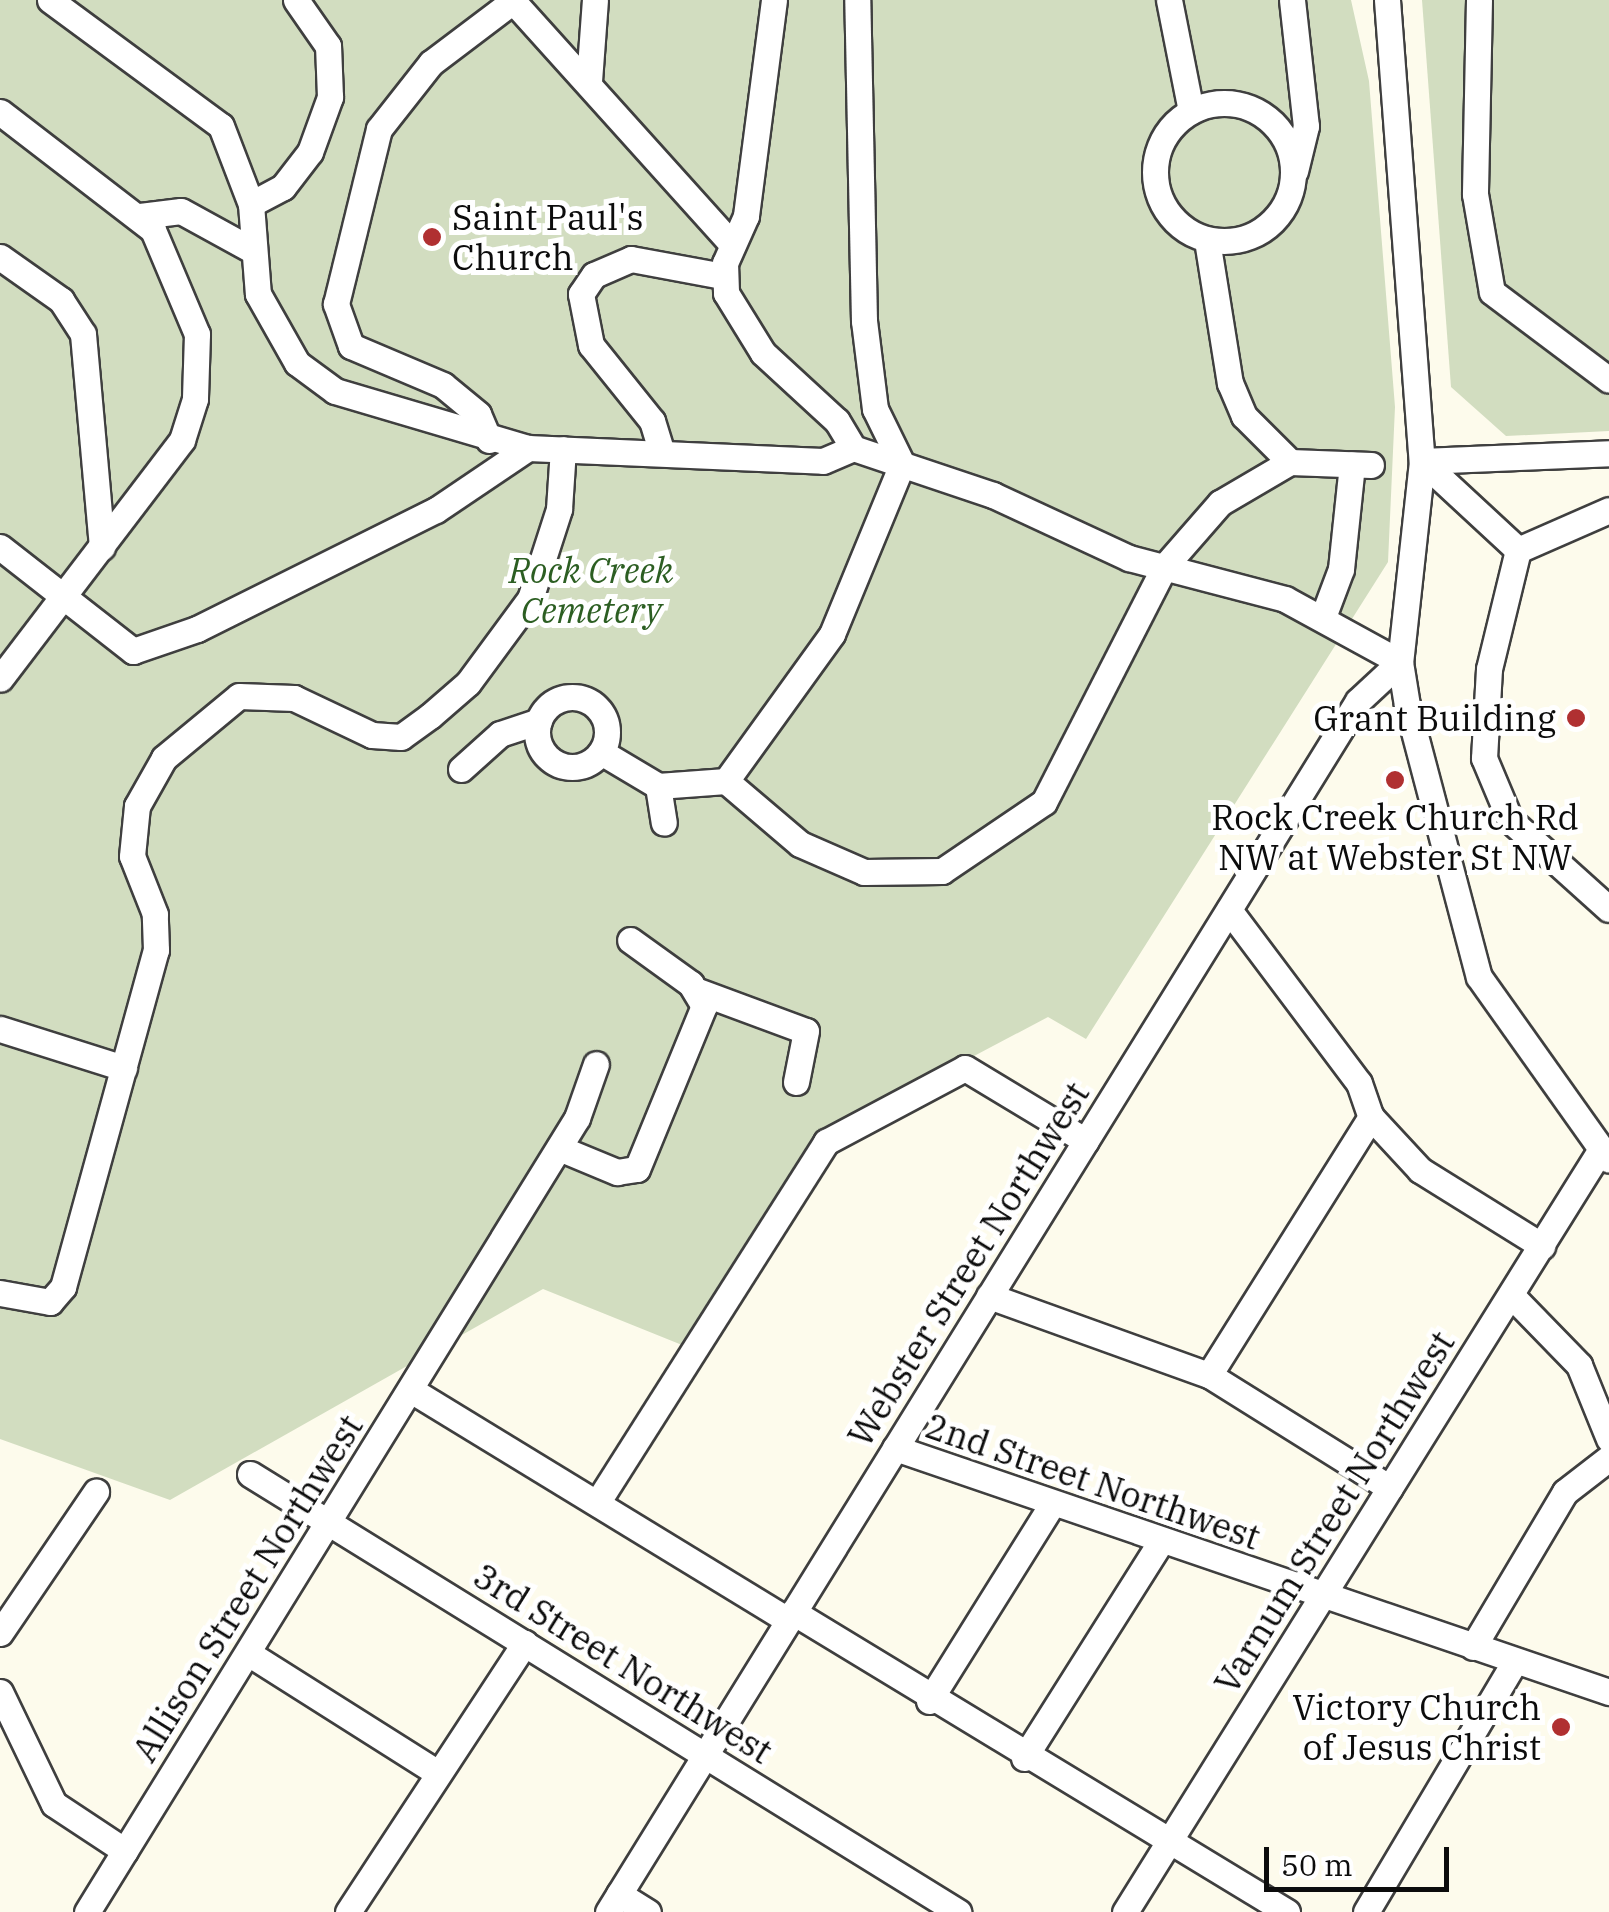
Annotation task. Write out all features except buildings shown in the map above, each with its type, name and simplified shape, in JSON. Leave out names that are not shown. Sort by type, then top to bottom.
[{"type":"street","points":[[50,0],[221,126],[251,204],[250,249],[258,294],[297,364],[372,408],[528,448],[662,450],[823,461],[853,448]]},
{"type":"street","points":[[251,204],[283,187],[310,152],[330,97],[328,46],[296,0]]},
{"type":"street","points":[[490,440],[478,414],[444,385],[351,346],[336,304],[379,129],[431,63],[512,0],[590,81],[732,244]]},
{"type":"street","points":[[590,81],[594,0]]},
{"type":"street","points":[[774,0],[746,216],[732,244],[723,276],[744,329],[853,448],[1165,566],[1323,617],[1400,662]]},
{"type":"street","points":[[726,782],[832,634],[902,464],[875,409],[864,321],[857,0]]},
{"type":"street","points":[[1169,0],[1192,111]]},
{"type":"street","points":[[1292,0],[1306,126],[1293,180],[1269,226],[1237,241],[1207,240],[1171,218],[1155,181],[1166,134],[1192,111],[1221,103],[1267,118],[1286,142],[1293,180]]},
{"type":"street","points":[[1387,0],[1422,461],[1400,662],[1475,969],[1605,1154]]},
{"type":"street","points":[[1479,0],[1475,194],[1486,275],[1522,319],[1609,380]]},
{"type":"street","points":[[0,112],[140,216],[188,297],[195,399],[182,440],[0,679]]},
{"type":"street","points":[[140,216],[181,211],[250,249]]},
{"type":"street","points":[[1207,240],[1230,383],[1244,416],[1290,462]]},
{"type":"street","points":[[0,256],[61,300],[83,334],[102,547]]},
{"type":"street","points":[[662,450],[652,421],[591,345],[581,294],[594,275],[631,259],[723,276]]},
{"type":"street","points":[[0,547],[133,650],[436,510],[528,448]]},
{"type":"street","points":[[0,1292],[50,1302],[63,1286],[156,950],[156,914],[132,856],[137,806],[164,758],[239,696],[294,698],[372,735],[401,737],[430,716],[468,684],[530,599],[559,509],[563,449]]},
{"type":"street","points":[[1422,461],[1609,453]]},
{"type":"street","points":[[1422,461],[1518,550]]},
{"type":"street","points":[[601,752],[658,786],[726,782],[800,844],[864,872],[942,871],[1044,802],[1165,566],[1220,503],[1290,462],[1361,465],[1341,569],[1323,617]]},
{"type":"street","points":[[1518,550],[1609,510]]},
{"type":"street","points":[[1518,550],[1489,670],[1484,758],[1510,820],[1609,909]]},
{"type":"street","name":"Webster Street Northwest","points":[[614,1903],[1358,701],[1400,662]]},
{"type":"street","points":[[461,768],[500,734],[538,721],[564,697],[588,700],[608,729],[601,752],[572,767],[552,760],[538,721]]},
{"type":"street","points":[[658,786],[664,823]]},
{"type":"street","points":[[1229,910],[1360,1082],[1371,1118],[1420,1170],[1542,1246]]},
{"type":"street","points":[[630,942],[695,990],[806,1031],[796,1082]]},
{"type":"street","points":[[559,1148],[617,1172],[637,1169],[704,1006],[695,990]]},
{"type":"street","points":[[0,1029],[124,1068]]},
{"type":"street","name":"Allison Street Northwest","points":[[87,1912],[559,1148],[596,1064]]},
{"type":"street","points":[[598,1503],[826,1142],[965,1068],[1086,1140]]},
{"type":"street","points":[[1209,1374],[1371,1118]]},
{"type":"street","name":"Varnum Street Northwest","points":[[1126,1912],[1511,1294],[1605,1154]]},
{"type":"street","points":[[1511,1294],[1579,1365],[1609,1439]]},
{"type":"street","points":[[989,1296],[1209,1374],[1390,1488]]},
{"type":"street","points":[[410,1390],[1168,1845],[1287,1912]]},
{"type":"street","name":"2nd Street Northwest","points":[[895,1448],[1050,1507],[1609,1692]]},
{"type":"street","points":[[1473,1646],[1564,1492],[1609,1458]]},
{"type":"street","name":"3rd Street Northwest","points":[[250,1474],[958,1912]]},
{"type":"street","points":[[0,1633],[96,1492]]},
{"type":"street","points":[[929,1701],[1050,1507]]},
{"type":"street","points":[[1024,1758],[1160,1543]]},
{"type":"street","points":[[348,1912],[435,1770],[525,1643]]},
{"type":"street","points":[[248,1654],[435,1770]]},
{"type":"street","points":[[1366,1912],[1515,1661]]},
{"type":"street","points":[[0,1692],[54,1804],[125,1851]]},
{"type":"street","points":[[614,1903],[648,1912]]},
{"type":"green space","name":"Rock Creek Cemetery","points":[[0,0],[1351,0],[1369,81],[1395,407],[1388,562],[1086,1039],[1048,1017],[821,1137],[687,1347],[543,1289],[170,1500],[0,1439]]},
{"type":"green space","points":[[1422,0],[1609,0],[1609,431],[1506,436],[1451,387]]},
{"type":"place","name":"Saint Paul's Church","points":[[432,237]]},
{"type":"place","name":"Grant Building","points":[[1576,718]]},
{"type":"place","name":"Rock Creek Church Rd NW at Webster St NW","points":[[1395,780]]},
{"type":"place","name":"Victory Church of Jesus Christ","points":[[1561,1727]]}]
